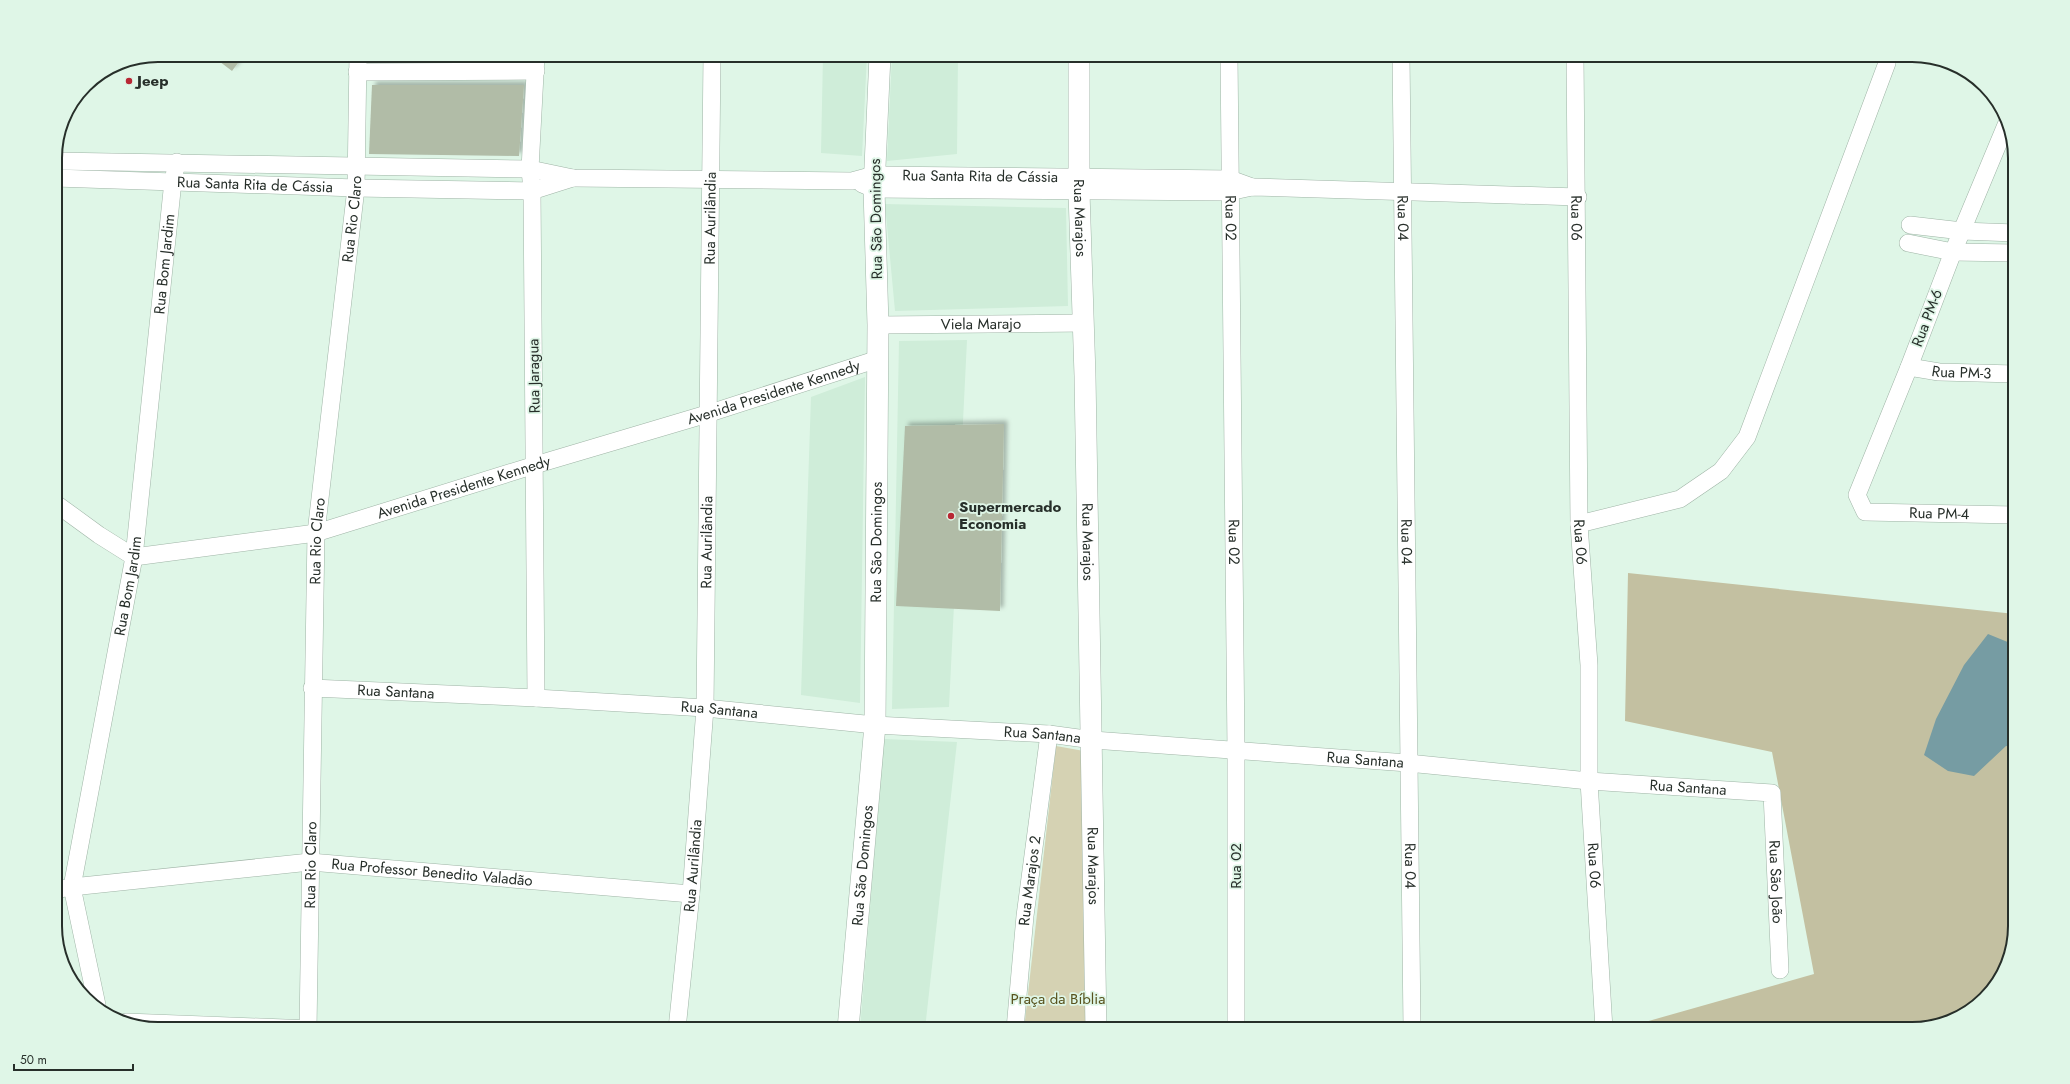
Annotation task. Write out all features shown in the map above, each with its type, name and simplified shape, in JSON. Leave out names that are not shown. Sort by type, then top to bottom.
[{"type":"street","name":"Rua Rio Claro","points":[[308,1022],[312,688],[316,533],[356,188],[358,62]]},
{"type":"street","name":"Rua Aurilândia","points":[[678,1022],[691,894],[705,708],[712,62]]},
{"type":"street","name":"Rua São Domingos","points":[[849,1022],[875,725],[878,326],[874,182],[880,62]]},
{"type":"street","name":"Rua Marajos","points":[[1079,62],[1079,184],[1084,323],[1093,740],[1096,1022]]},
{"type":"street","name":"Rua 02","points":[[1229,62],[1236,752],[1236,1022]]},
{"type":"street","name":"Rua 04","points":[[1401,62],[1412,1022]]},
{"type":"street","name":"Rua 06","points":[[1575,62],[1578,197],[1579,524],[1589,664],[1589,781],[1604,1022]]},
{"type":"street","points":[[357,72],[536,63]]},
{"type":"street","name":"Rua Jaragua","points":[[536,63],[530,169],[532,191],[536,698]]},
{"type":"street","points":[[1579,524],[1680,499],[1721,471],[1747,437],[1887,63]]},
{"type":"street","name":"Rua PM-6","points":[[1864,512],[1857,495],[1909,367],[1952,252],[2004,130]]},
{"type":"street","name":"Rua Santa Rita de Cássia","points":[[62,161],[530,169],[573,178],[1230,186],[1578,197]]},
{"type":"street","name":"Rua Bom Jardim","points":[[95,998],[63,888],[134,557],[173,181],[177,162]]},
{"type":"street","name":"Rua Santa Rita de Cássia","points":[[62,178],[356,188],[532,191],[573,178]]},
{"type":"street","points":[[1910,225],[1962,231],[2008,233]]},
{"type":"street","points":[[1908,243],[1952,252],[2008,253]]},
{"type":"street","name":"Viela Marajo","points":[[878,326],[1084,323]]},
{"type":"street","name":"Avenida Presidente Kennedy","points":[[134,557],[316,533],[535,465],[707,414],[878,359]]},
{"type":"street","name":"Rua PM-3","points":[[1909,367],[1939,372],[2008,374]]},
{"type":"street","points":[[62,508],[99,535],[134,557]]},
{"type":"street","name":"Rua PM-4","points":[[1864,512],[2008,515]]},
{"type":"street","name":"Rua Santana","points":[[312,688],[536,698],[705,708],[875,725],[1049,734],[1093,740],[1236,752],[1408,763],[1589,781],[1772,793]]},
{"type":"street","name":"Rua Marajos 2","points":[[1016,1022],[1025,916],[1049,734]]},
{"type":"street","name":"Rua São João","points":[[1772,793],[1780,970]]},
{"type":"street","name":"Rua Professor Benedito Valadão","points":[[63,888],[310,862],[691,894]]},
{"type":"shaded area","points":[[823,62],[867,62],[862,156],[821,153]]},
{"type":"shaded area","points":[[892,62],[958,62],[957,154],[887,161]]},
{"type":"shaded area","points":[[885,204],[1066,208],[1068,306],[895,311]]},
{"type":"shaded area","points":[[967,340],[949,707],[892,709],[899,341]]},
{"type":"shaded area","points":[[865,377],[860,703],[801,695],[811,397]]},
{"type":"shaded area","points":[[1628,573],[2008,613],[2008,926],[2005,951],[2001,963],[1992,979],[1980,994],[1960,1009],[1949,1015],[1925,1021],[1645,1022],[1814,974],[1772,752],[1625,721]]},
{"type":"shaded area","points":[[884,739],[957,742],[926,1022],[861,1022]]},
{"type":"green space","name":"Praça da Bíblia","points":[[1056,746],[1084,751],[1089,1022],[1025,1022]]},
{"type":"water","points":[[1988,634],[2008,642],[2008,746],[2006,746],[1974,776],[1948,771],[1924,755],[1936,719],[1964,665]]},
{"type":"building","points":[[220,62],[239,62],[232,71]]},
{"type":"building","points":[[372,85],[524,85],[519,156],[369,154]]},
{"type":"building","name":"Supermercado Economia","points":[[1004,424],[1000,611],[896,606],[905,426]]},
{"type":"place","name":"Jeep","points":[[129,81]]},
{"type":"place","name":"Supermercado Economia","points":[[951,516]]}]
